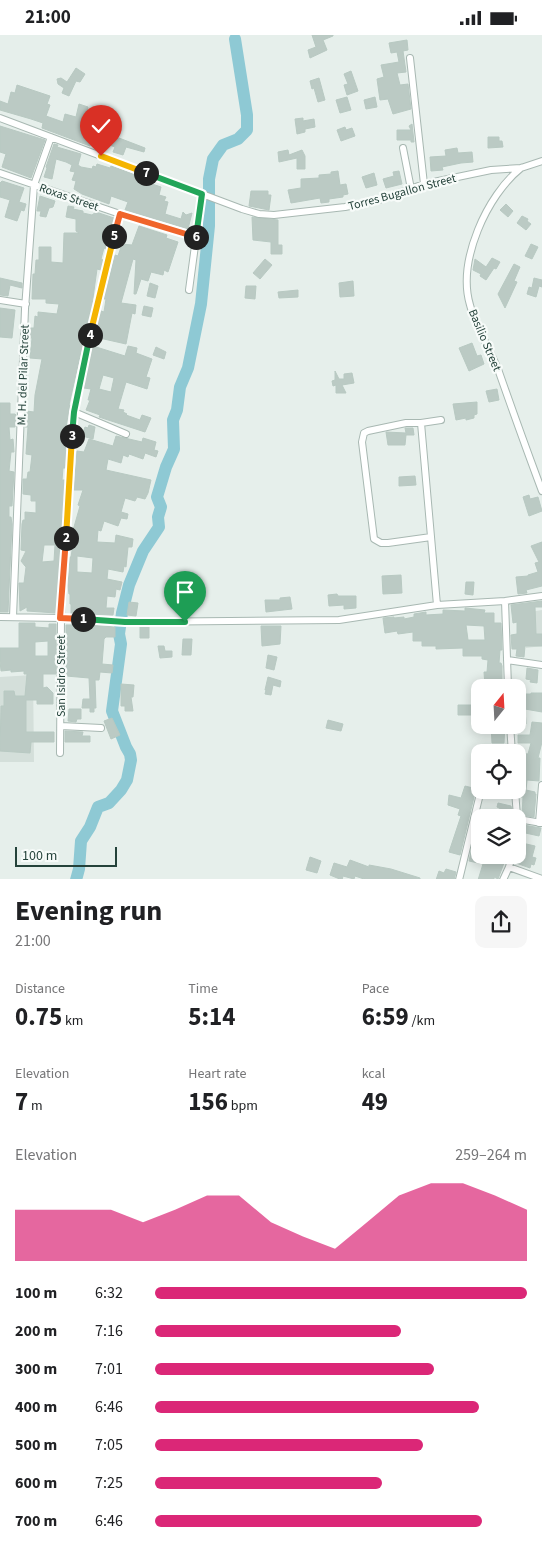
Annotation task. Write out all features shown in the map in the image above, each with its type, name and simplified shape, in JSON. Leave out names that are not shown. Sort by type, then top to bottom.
[{"type":"street","points":[[410,58],[424,184]]},
{"type":"street","name":"Torres Bugallon Street","points":[[0,118],[224,203],[259,214],[274,215],[362,204],[424,184],[491,170],[521,168]]},
{"type":"street","name":"M. H. del Pilar Street","points":[[13,617],[26,303],[34,185],[51,137]]},
{"type":"street","points":[[403,148],[411,189]]},
{"type":"street","points":[[521,168],[542,161]]},
{"type":"street","name":"Basilio Street","points":[[521,168],[508,178],[501,187],[482,220],[470,258],[467,293],[542,491]]},
{"type":"street","name":"Roxas Street","points":[[0,173],[120,214],[196,237]]},
{"type":"street","points":[[189,290],[203,195]]},
{"type":"street","name":"San Isidro Street","points":[[60,753],[60,618],[74,412],[94,316],[120,214]]},
{"type":"street","points":[[0,300],[26,303]]},
{"type":"street","points":[[74,412],[126,434]]},
{"type":"street","points":[[431,537],[388,543],[377,542],[374,539],[362,441],[364,433],[372,429],[406,423],[441,420]]},
{"type":"street","points":[[421,423],[437,605]]},
{"type":"street","points":[[0,617],[60,618],[117,622],[339,620],[437,605],[506,601],[542,596]]},
{"type":"street","points":[[506,601],[508,679]]},
{"type":"street","points":[[507,660],[542,665]]},
{"type":"street","points":[[61,726],[102,728]]},
{"type":"street","points":[[526,820],[541,823],[542,785]]},
{"type":"street","points":[[459,879],[479,799]]},
{"type":"street","points":[[503,879],[510,864]]},
{"type":"street","points":[[509,867],[542,879]]},
{"type":"shaded area","points":[[542,610],[542,646],[526,648],[524,613]]},
{"type":"shaded area","points":[[33,675],[34,762],[0,762],[0,677]]},
{"type":"building","points":[[312,35],[333,36],[323,40],[327,50],[310,58],[308,50],[316,47]]},
{"type":"building","points":[[407,40],[408,50],[403,51],[406,72],[397,73],[400,85],[408,84],[411,109],[393,114],[388,99],[380,100],[377,79],[384,77],[381,65],[399,62],[397,52],[391,53],[389,43]]},
{"type":"building","points":[[76,68],[85,74],[80,82],[76,81],[69,96],[62,93],[64,88],[58,84],[57,79],[61,78],[67,82]]},
{"type":"building","points":[[351,71],[358,91],[347,95],[344,85],[348,84],[344,74]]},
{"type":"building","points":[[319,78],[325,100],[318,102],[310,81]]},
{"type":"building","points":[[17,85],[50,96],[47,104],[50,105],[46,116],[63,122],[65,114],[76,117],[79,104],[88,107],[86,116],[99,121],[96,130],[102,132],[101,134],[119,138],[145,148],[144,152],[126,147],[123,155],[113,152],[115,147],[93,139],[90,146],[42,128],[43,123],[0,110],[0,101],[8,104],[11,92],[15,93]]},
{"type":"building","points":[[347,97],[351,110],[340,113],[336,100]]},
{"type":"building","points":[[375,97],[377,107],[366,109],[364,100]]},
{"type":"building","points":[[303,118],[303,121],[314,119],[315,127],[305,129],[305,132],[297,134],[295,119]]},
{"type":"building","points":[[412,124],[414,142],[411,142],[411,140],[397,140],[397,130],[411,130],[409,126]]},
{"type":"building","points":[[0,126],[45,140],[31,178],[2,167],[6,154],[0,152]]},
{"type":"building","points":[[345,127],[346,130],[352,128],[355,136],[341,141],[337,130]]},
{"type":"building","points":[[488,137],[499,137],[503,147],[488,148]]},
{"type":"building","points":[[54,144],[58,145],[57,147],[81,154],[78,165],[81,167],[92,169],[97,164],[110,168],[111,166],[147,179],[146,182],[161,187],[159,195],[166,197],[164,201],[168,202],[165,214],[181,219],[183,212],[186,215],[192,213],[188,229],[125,210],[128,202],[111,196],[109,204],[82,194],[74,189],[76,181],[72,180],[75,172],[70,171],[72,165],[66,162],[56,159],[52,179],[44,177]]},
{"type":"building","points":[[457,148],[458,153],[472,152],[473,162],[442,167],[443,170],[431,171],[430,157],[446,156],[445,150]]},
{"type":"building","points":[[288,150],[289,155],[302,150],[305,156],[305,169],[297,169],[297,158],[279,162],[278,152]]},
{"type":"building","points":[[338,171],[340,185],[346,184],[348,194],[343,195],[343,197],[329,199],[329,202],[321,203],[320,198],[291,203],[288,190],[301,188],[301,179],[319,178],[319,175]]},
{"type":"building","points":[[399,171],[402,184],[386,188],[383,179],[394,176],[393,172]]},
{"type":"building","points":[[374,173],[377,185],[366,188],[362,177]]},
{"type":"building","points":[[2,181],[24,188],[19,202],[26,204],[24,211],[21,210],[17,221],[5,217],[10,200],[0,197],[0,183]]},
{"type":"building","points":[[251,191],[268,191],[268,195],[271,195],[269,210],[249,206]]},
{"type":"building","points":[[40,196],[55,201],[53,207],[49,208],[46,217],[40,216],[41,211],[37,211]]},
{"type":"building","points":[[506,204],[513,211],[508,217],[500,210]]},
{"type":"building","points":[[68,206],[83,211],[83,213],[92,215],[96,212],[114,218],[106,249],[104,248],[101,259],[103,260],[101,270],[97,269],[92,305],[85,335],[83,335],[81,342],[83,343],[65,432],[68,435],[64,446],[66,446],[65,450],[67,450],[62,480],[65,480],[56,613],[27,611],[27,607],[20,611],[19,583],[24,583],[26,567],[21,561],[26,551],[21,550],[22,524],[23,520],[25,520],[25,512],[36,513],[36,501],[31,501],[31,495],[23,494],[23,479],[27,479],[28,472],[30,472],[32,455],[26,454],[28,427],[25,427],[26,411],[34,412],[35,395],[42,359],[30,358],[32,338],[29,338],[30,328],[34,328],[35,316],[38,317],[38,312],[57,314],[59,304],[46,303],[46,299],[32,299],[33,274],[35,274],[36,260],[39,260],[39,247],[51,247],[51,262],[63,263],[64,233],[79,233],[76,231],[76,219],[66,217]],"holes":[[[44,545],[55,545],[54,561],[42,562]]]},
{"type":"building","points":[[522,216],[528,219],[527,221],[531,224],[526,230],[517,223]]},
{"type":"building","points":[[252,217],[278,220],[278,245],[282,245],[282,254],[271,254],[271,242],[253,240]]},
{"type":"building","points":[[139,226],[167,235],[166,238],[178,242],[168,272],[164,270],[163,275],[151,272],[148,281],[141,279],[136,294],[134,294],[136,260],[133,259],[121,303],[136,305],[135,314],[132,313],[126,344],[95,337],[101,311],[104,312],[106,299],[104,299],[115,255],[118,256],[122,244],[132,245]]},
{"type":"building","points":[[531,244],[538,247],[532,259],[525,256]]},
{"type":"building","points":[[492,258],[500,262],[486,280],[480,276],[481,274],[473,270],[475,259],[486,267]]},
{"type":"building","points":[[265,259],[272,265],[260,279],[253,273]]},
{"type":"building","points":[[514,264],[520,267],[514,281],[517,282],[505,308],[498,294]]},
{"type":"building","points":[[0,278],[22,283],[22,288],[10,285],[8,296],[0,295]]},
{"type":"building","points":[[534,278],[542,280],[542,287],[539,286],[536,297],[527,294],[529,287],[532,288]]},
{"type":"building","points":[[353,281],[354,296],[340,297],[339,283]]},
{"type":"building","points":[[150,283],[158,286],[155,298],[147,296]]},
{"type":"building","points":[[246,286],[256,286],[255,299],[245,298]]},
{"type":"building","points":[[298,290],[298,297],[279,298],[278,292]]},
{"type":"building","points":[[144,306],[153,308],[151,317],[142,315]]},
{"type":"building","points":[[0,308],[15,310],[12,338],[0,337]]},
{"type":"building","points":[[472,343],[477,356],[481,355],[484,364],[469,371],[459,348]]},
{"type":"building","points":[[93,346],[125,356],[128,346],[137,348],[136,353],[152,359],[146,377],[150,378],[147,389],[126,382],[118,409],[124,410],[123,412],[126,415],[140,420],[142,415],[151,418],[145,432],[99,417],[100,415],[86,410],[90,400],[88,400],[91,389],[84,388]],"holes":[[[103,375],[114,378],[111,392],[99,389]]]},
{"type":"building","points":[[156,347],[166,352],[164,359],[153,355]]},
{"type":"building","points":[[335,371],[339,379],[344,379],[344,374],[352,373],[354,383],[342,385],[346,393],[336,393],[336,385],[333,386],[332,381],[335,380]]},
{"type":"building","points":[[497,389],[499,400],[489,402],[486,391]]},
{"type":"building","points":[[477,402],[477,414],[474,415],[474,418],[456,420],[453,404]]},
{"type":"building","points":[[0,403],[10,403],[10,414],[16,415],[15,427],[9,427],[10,440],[13,439],[14,452],[11,452],[9,471],[14,472],[12,506],[9,506],[9,517],[11,517],[12,524],[8,612],[0,612]]},
{"type":"building","points":[[89,425],[95,427],[93,439],[82,436],[85,427],[88,428]]},
{"type":"building","points":[[405,428],[413,428],[414,435],[406,435],[405,445],[388,445],[386,432],[406,433]]},
{"type":"building","points":[[116,436],[142,442],[143,438],[156,442],[154,450],[158,451],[156,457],[145,453],[143,459],[129,454],[128,457],[123,455],[121,463],[108,459],[106,470],[151,480],[148,493],[145,499],[137,497],[135,501],[125,498],[121,512],[128,514],[127,519],[121,518],[118,526],[104,521],[101,531],[98,530],[97,542],[115,543],[116,535],[133,539],[132,547],[128,547],[126,567],[124,566],[123,572],[108,569],[107,579],[122,582],[120,590],[116,589],[115,597],[107,596],[106,608],[114,608],[113,615],[71,614],[68,586],[70,557],[74,538],[71,538],[83,490],[74,490],[77,451],[84,452],[89,439],[113,446]],"holes":[[[77,556],[93,558],[92,573],[77,572]]]},
{"type":"building","points":[[415,476],[416,485],[399,486],[399,477]]},
{"type":"building","points":[[529,495],[530,499],[538,497],[542,511],[529,516],[523,497]]},
{"type":"building","points":[[542,542],[542,586],[526,590],[527,593],[518,594],[516,577],[528,576],[538,572],[535,563],[539,562],[531,546]]},
{"type":"building","points":[[401,575],[402,593],[383,594],[382,576]]},
{"type":"building","points":[[466,582],[474,582],[473,595],[465,594]]},
{"type":"building","points":[[337,594],[338,596],[356,596],[356,608],[344,609],[344,605],[329,606],[328,595]]},
{"type":"building","points":[[290,597],[292,609],[266,612],[265,600],[280,600],[280,598]]},
{"type":"building","points":[[542,601],[542,607],[535,607],[536,634],[542,634],[542,646],[525,646],[524,657],[516,656],[517,649],[512,649],[511,635],[517,634],[517,622],[513,623],[511,605]]},
{"type":"building","points":[[129,602],[138,603],[136,616],[127,615]]},
{"type":"building","points":[[465,608],[485,610],[484,613],[494,613],[494,623],[501,623],[502,650],[500,650],[499,663],[502,666],[502,679],[484,679],[484,672],[487,672],[488,660],[482,659],[482,656],[463,656],[463,648],[436,649],[436,646],[422,646],[422,641],[413,641],[413,632],[398,634],[397,631],[385,633],[383,618],[404,617],[404,619],[414,617],[414,614],[426,612],[426,615],[443,614],[443,610],[465,611]],"holes":[[[466,625],[484,626],[485,640],[468,640]]]},
{"type":"building","points":[[19,623],[35,623],[35,627],[49,628],[49,624],[56,624],[56,674],[43,674],[43,688],[47,687],[53,693],[53,704],[37,704],[37,700],[26,700],[26,732],[54,732],[54,742],[31,742],[30,753],[0,751],[1,706],[4,706],[4,691],[14,691],[15,696],[25,696],[27,674],[24,674],[24,671],[1,671],[0,648],[19,648]],"holes":[[[48,641],[48,656],[35,656],[35,642]]]},
{"type":"building","points":[[66,625],[115,627],[115,637],[106,637],[104,639],[102,664],[113,665],[112,673],[100,672],[99,680],[95,680],[96,708],[94,708],[94,712],[90,712],[90,708],[82,708],[83,699],[90,699],[89,678],[66,676]]},
{"type":"building","points":[[261,626],[281,626],[280,644],[262,646]]},
{"type":"building","points":[[140,627],[149,627],[149,638],[140,638]]},
{"type":"building","points":[[183,639],[192,639],[191,655],[182,655]]},
{"type":"building","points":[[158,646],[164,646],[165,651],[172,651],[172,657],[160,658]]},
{"type":"building","points":[[268,655],[277,657],[274,670],[266,668]]},
{"type":"building","points":[[527,668],[538,670],[537,683],[526,679]]},
{"type":"building","points":[[268,677],[281,681],[280,687],[273,685],[271,695],[265,694]]},
{"type":"building","points":[[121,684],[134,685],[133,697],[131,697],[133,711],[125,711],[125,706],[121,706]]},
{"type":"building","points":[[542,693],[542,712],[526,709],[526,694]]},
{"type":"building","points":[[458,705],[471,705],[471,715],[458,715]]},
{"type":"building","points":[[69,709],[81,709],[81,719],[77,719],[76,722],[68,721]]},
{"type":"building","points":[[112,718],[120,735],[111,739],[104,721]]},
{"type":"building","points":[[328,720],[343,724],[341,731],[326,728]]},
{"type":"building","points":[[532,722],[542,723],[542,742],[538,758],[540,758],[539,781],[527,780],[526,790],[526,754],[528,754],[531,743],[518,743],[518,735],[530,735]]},
{"type":"building","points":[[65,731],[83,732],[82,736],[90,736],[90,742],[65,742]]},
{"type":"building","points":[[492,734],[504,734],[504,743],[492,743]]},
{"type":"building","points":[[465,786],[471,788],[471,799],[474,799],[460,855],[449,852],[461,816],[458,815],[460,809],[448,805],[449,795],[461,798]]},
{"type":"building","points":[[526,790],[535,792],[534,817],[526,816],[526,809],[522,809],[523,799],[526,799]]},
{"type":"building","points":[[498,803],[511,806],[512,809],[501,809],[497,807]]},
{"type":"building","points":[[526,826],[541,828],[539,836],[526,833]]},
{"type":"building","points":[[526,844],[535,846],[532,857],[536,858],[534,865],[531,864],[530,868],[519,864],[526,864]]},
{"type":"building","points":[[310,857],[321,861],[317,873],[306,870]]},
{"type":"building","points":[[350,860],[369,867],[369,865],[391,869],[420,879],[364,879],[355,876],[354,879],[343,876],[342,879],[340,879],[330,875],[334,863],[347,867]]},
{"type":"building","points":[[483,864],[504,864],[498,879],[494,877],[494,879],[478,879]]},
{"type":"building","points":[[446,869],[456,872],[454,879],[436,879],[439,871],[444,873]]},
{"type":"waterway","points":[[76,879],[81,841],[90,827],[98,807],[109,803],[121,790],[127,780],[131,760],[112,711],[121,644],[119,634],[122,613],[129,585],[143,551],[159,527],[158,517],[161,507],[157,497],[166,467],[174,449],[173,420],[177,410],[180,387],[188,368],[201,304],[209,226],[209,179],[213,159],[223,145],[238,139],[247,130],[247,115],[235,39]]},
{"type":"route","points":[[101,156],[202,194],[196,237],[120,214],[94,316],[74,412],[60,618],[125,622],[185,622]]}]
